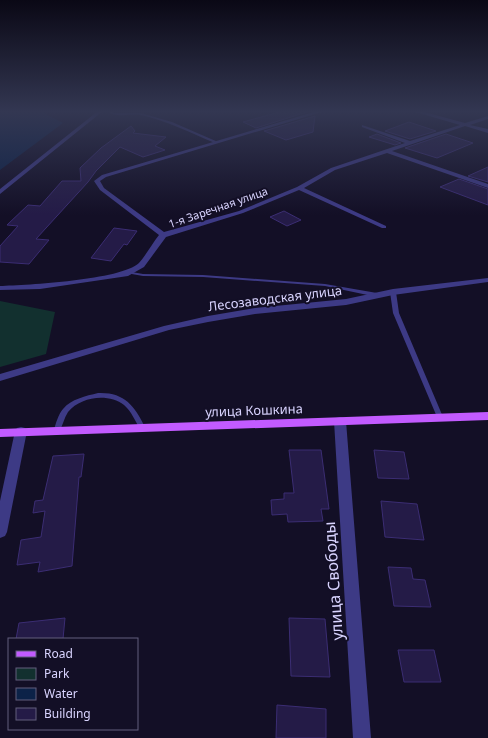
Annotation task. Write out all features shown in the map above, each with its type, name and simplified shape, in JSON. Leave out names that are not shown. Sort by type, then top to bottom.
[{"type":"main road","name":"улица Кошкина","points":[[0,432],[488,416]]},
{"type":"street","points":[[0,192],[58,145]]},
{"type":"street","points":[[0,288],[40,287],[125,274],[141,265],[163,236],[102,189],[96,181],[104,176],[205,145]]},
{"type":"street","name":"1-я Заречная улица","points":[[163,236],[241,212],[299,188],[333,169],[403,145]]},
{"type":"street","points":[[387,151],[488,186]]},
{"type":"street","points":[[299,188],[384,227]]},
{"type":"street","name":"Лесозаводская улица","points":[[0,378],[167,328],[255,311],[346,302],[393,292],[488,280]]},
{"type":"street","name":"улица Свободы","points":[[340,421],[362,738]]},
{"type":"street","points":[[0,532],[21,431]]},
{"type":"lane","points":[[128,272],[143,275],[203,276],[325,285],[377,295]]},
{"type":"lane","points":[[393,292],[396,313],[440,417]]},
{"type":"lane","points":[[57,430],[67,409],[81,400],[100,395],[116,396],[128,404],[142,427]]},
{"type":"green space","points":[[0,301],[55,312],[46,354],[0,367]]},
{"type":"water","points":[[0,145],[33,145],[0,170]]},
{"type":"building","points":[[104,145],[156,145],[165,150],[143,157],[120,147],[96,171],[88,182],[36,239],[49,240],[29,264],[0,262],[0,246],[18,226],[7,225],[28,205],[40,206],[62,181],[81,181],[80,168]]},
{"type":"building","points":[[412,145],[467,145],[437,158],[405,148]]},
{"type":"building","points":[[488,167],[488,182],[468,176]]},
{"type":"building","points":[[459,179],[488,189],[488,205],[440,187]]},
{"type":"building","points":[[284,211],[301,220],[287,226],[270,217]]},
{"type":"building","points":[[114,228],[137,231],[127,245],[124,244],[111,261],[91,258]]},
{"type":"building","points":[[289,450],[321,450],[329,509],[321,509],[323,521],[288,522],[287,514],[272,515],[271,500],[284,499],[284,493],[294,493]]},
{"type":"building","points":[[374,450],[404,452],[409,479],[378,478]]},
{"type":"building","points":[[84,454],[81,477],[79,477],[72,566],[38,572],[40,562],[17,565],[21,540],[41,537],[45,511],[33,513],[35,501],[43,500],[53,456]]},
{"type":"building","points":[[381,501],[417,504],[424,540],[385,537]]},
{"type":"building","points":[[388,567],[411,568],[413,579],[425,580],[431,607],[394,606]]},
{"type":"building","points":[[65,618],[63,638],[16,638],[19,623]]},
{"type":"building","points":[[289,618],[325,619],[330,677],[291,676]]},
{"type":"building","points":[[398,650],[434,650],[441,682],[404,682]]},
{"type":"building","points":[[277,705],[326,709],[326,738],[276,738]]}]
